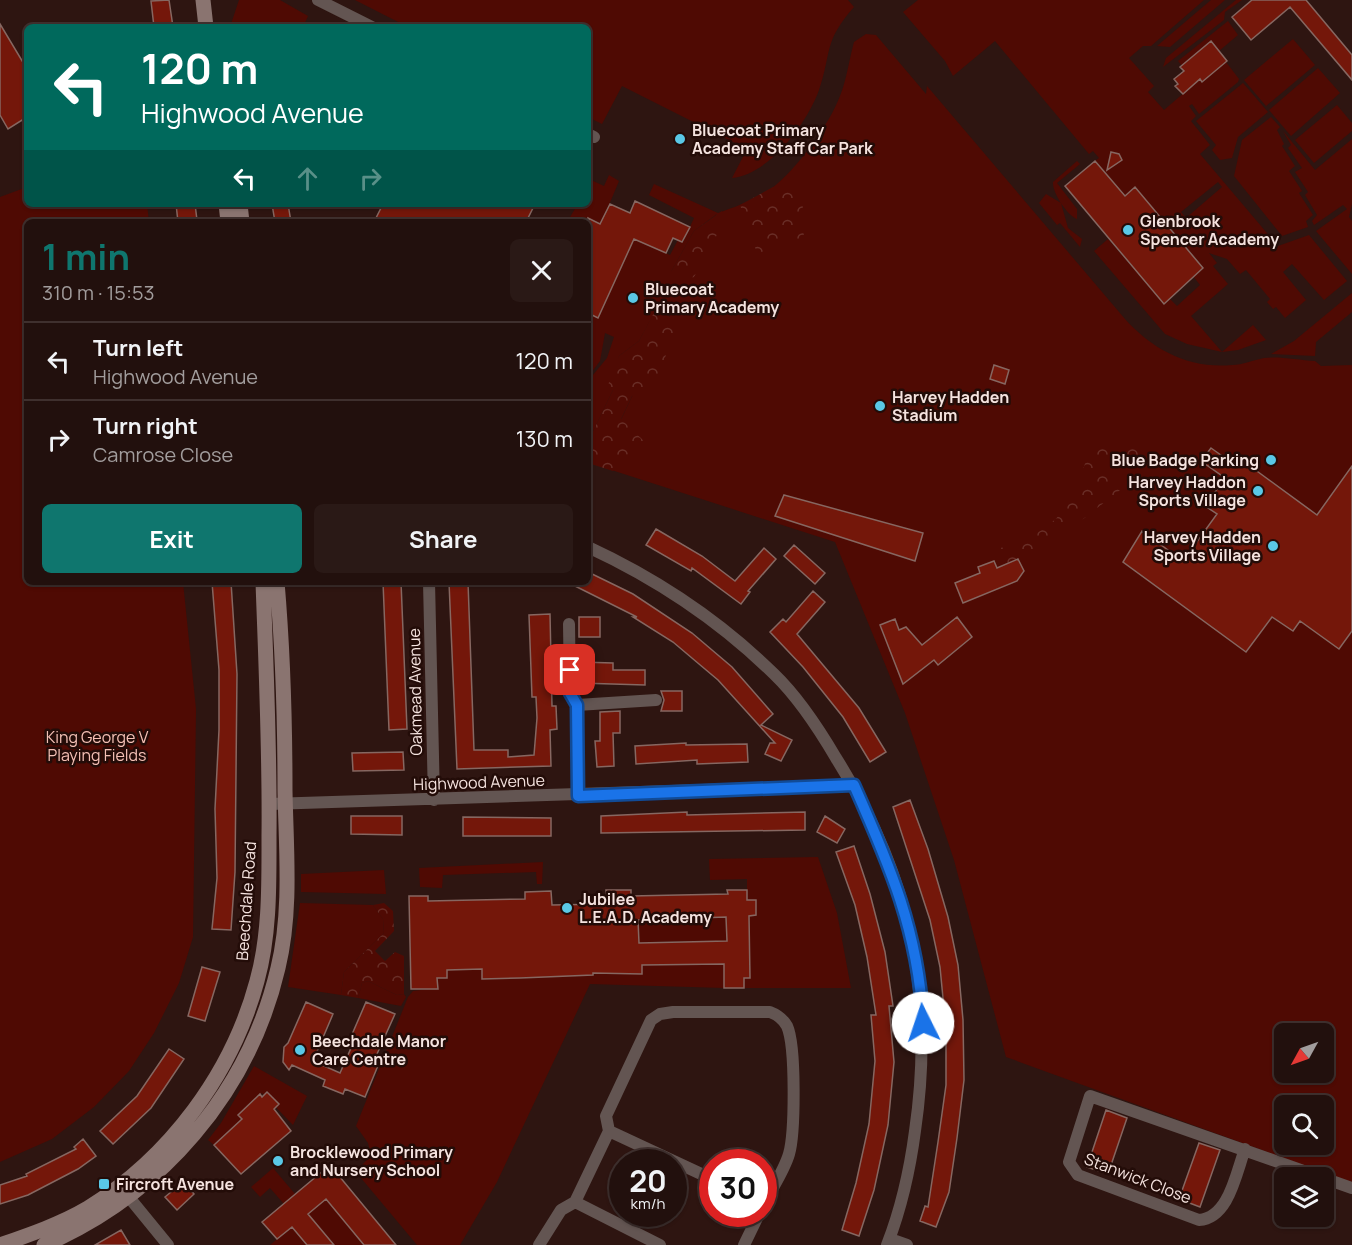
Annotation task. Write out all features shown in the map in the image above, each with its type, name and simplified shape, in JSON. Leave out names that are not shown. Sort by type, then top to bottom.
[{"type":"street","points":[[203,0],[206,24]]},
{"type":"street","points":[[213,0],[216,24]]},
{"type":"street","points":[[318,0],[366,24]]},
{"type":"street","points":[[591,549],[661,584],[697,609],[775,675],[818,728],[854,785],[883,849],[910,926],[922,1002],[922,1087],[911,1162],[888,1242],[907,1245]]},
{"type":"street","name":"Beechdale Road","points":[[44,1245],[93,1220],[124,1191],[190,1118],[230,1053],[258,979],[265,932],[270,804],[263,585]]},
{"type":"street","name":"Beechdale Road","points":[[0,1245],[86,1209],[162,1169],[205,1123],[227,1092],[262,1019],[279,966],[284,919],[284,664],[277,585]]},
{"type":"street","name":"Oakmead Avenue","points":[[429,585],[434,800]]},
{"type":"street","points":[[569,624],[570,693],[577,705],[578,796]]},
{"type":"street","points":[[577,705],[656,700]]},
{"type":"street","name":"Highwood Avenue","points":[[270,804],[578,796],[854,785]]},
{"type":"street","points":[[539,1245],[561,1210],[575,1202],[609,1131],[606,1116],[651,1020],[660,1014],[770,1012],[779,1016],[786,1025],[792,1046],[793,1131],[788,1158],[777,1179]]},
{"type":"street","name":"Stanwick Close","points":[[1245,1149],[1221,1210],[1213,1218],[1199,1220],[1078,1175],[1069,1162],[1090,1096],[1245,1149],[1352,1188]]},
{"type":"street","points":[[609,1131],[699,1173]]},
{"type":"street","points":[[124,1191],[168,1245]]},
{"type":"street","points":[[575,1202],[660,1245]]},
{"type":"street","points":[[748,1244],[754,1227]]},
{"type":"green space","points":[[239,0],[280,0],[308,16],[304,24],[231,24]]},
{"type":"green space","points":[[355,0],[848,0],[854,7],[837,29],[819,90],[806,117],[773,157],[760,167],[732,178],[747,149],[622,86],[602,124],[591,118],[591,24],[402,24]]},
{"type":"green space","points":[[918,0],[1204,0],[1151,46],[1143,46],[1129,58],[1154,86],[1148,92],[1164,110],[1200,79],[1202,82],[1226,62],[1239,79],[1238,82],[1199,114],[1192,104],[1189,106],[1196,116],[1191,121],[1210,145],[1200,154],[1278,246],[1309,235],[1347,281],[1324,300],[1292,264],[1283,272],[1306,300],[1285,318],[1276,307],[1273,309],[1267,302],[1270,299],[1246,270],[1240,274],[1227,259],[1209,253],[1217,263],[1213,266],[1228,284],[1191,316],[1222,352],[1187,344],[1165,334],[1094,251],[1108,239],[1164,304],[1170,299],[1177,306],[1200,285],[1193,276],[1203,267],[1136,188],[1125,196],[1095,161],[1099,158],[1093,151],[1089,154],[995,41],[953,76],[945,61],[903,12]],"holes":[[[1218,182],[1222,187],[1186,218],[1181,212]]]},
{"type":"green space","points":[[1211,0],[1225,0],[1170,47],[1157,46]]},
{"type":"green space","points":[[1236,0],[1242,0],[1225,12],[1224,20],[1163,67],[1166,58]]},
{"type":"green space","points":[[1228,21],[1238,35],[1219,51],[1211,42],[1182,66],[1178,61]]},
{"type":"green space","points":[[866,34],[876,35],[926,94],[927,86],[1125,319],[1147,340],[1160,348],[1201,364],[1236,365],[1276,357],[1315,361],[1321,366],[1352,365],[1352,1183],[1334,1176],[1334,1167],[1308,1167],[1275,1155],[1334,1155],[1334,1095],[1274,1095],[1274,1155],[1006,1057],[954,860],[905,713],[835,542],[599,466],[670,316],[656,310],[639,341],[619,356],[613,390],[591,436],[591,377],[607,358],[614,337],[605,333],[600,361],[591,373],[591,314],[597,317],[634,239],[670,255],[678,240],[683,242],[694,218],[649,195],[654,184],[718,213],[759,196],[782,180],[802,158],[835,108],[854,42]],"holes":[[[717,214],[671,272],[694,231]]]},
{"type":"green space","points":[[1293,39],[1315,65],[1266,106],[1244,80]]},
{"type":"green space","points":[[1318,68],[1340,93],[1291,136],[1269,110]]},
{"type":"green space","points":[[1243,83],[1268,112],[1238,137],[1232,158],[1220,160],[1212,150],[1216,145],[1196,121]]},
{"type":"green space","points":[[1337,105],[1352,123],[1352,131],[1314,163],[1295,140]]},
{"type":"green space","points":[[1271,117],[1280,127],[1277,130],[1284,144],[1282,146],[1295,166],[1289,171],[1302,191],[1299,193],[1313,215],[1306,221],[1308,227],[1282,236],[1234,176],[1242,140]]},
{"type":"green space","points":[[1283,131],[1315,170],[1352,139],[1352,204],[1349,217],[1352,221],[1352,274],[1316,231],[1347,209],[1343,205],[1314,225],[1312,221],[1317,215],[1305,195],[1308,192],[1295,172],[1302,168],[1288,148],[1291,145]]},
{"type":"green space","points":[[1077,161],[1080,164],[1057,183],[1077,209],[1077,219],[1069,214],[1061,204],[1053,182]]},
{"type":"green space","points":[[609,175],[619,181],[601,224],[589,218],[569,219],[576,207],[591,207],[591,180],[604,186]]},
{"type":"green space","points":[[773,187],[802,187],[804,241],[757,253],[740,205]]},
{"type":"green space","name":"King George V Playing Fields","points":[[24,188],[24,207],[147,207],[149,219],[24,219],[24,585],[183,585],[196,709],[193,937],[179,983],[154,1033],[129,1071],[94,1107],[52,1139],[0,1162],[0,197]]},
{"type":"green space","points":[[1046,194],[1061,203],[1068,228],[1082,239],[1080,247],[1060,223],[1057,225],[1039,203]]},
{"type":"green space","points":[[722,211],[719,231],[694,277],[687,279],[671,272],[694,231]]},
{"type":"green space","points":[[1352,293],[1352,312],[1316,342],[1315,356],[1271,354],[1294,341]]},
{"type":"green space","points":[[656,309],[679,322],[666,354],[660,384],[632,396],[621,419],[644,441],[636,454],[620,455],[613,471],[591,464],[591,436],[613,390],[608,385],[619,356],[639,341]]},
{"type":"green space","points":[[1253,325],[1266,340],[1238,350],[1222,352]]},
{"type":"green space","points":[[1092,441],[1150,447],[1152,465],[1022,567],[997,568],[991,551],[1034,535],[1061,514],[1078,484]]},
{"type":"green space","points":[[818,857],[837,913],[851,988],[744,988],[744,978],[750,977],[749,916],[756,915],[756,901],[747,900],[747,879],[710,880],[709,859]]},
{"type":"green space","points":[[543,862],[542,884],[537,884],[536,872],[443,875],[442,888],[420,887],[419,868]]},
{"type":"green space","points":[[384,870],[386,894],[301,892],[301,874]]},
{"type":"green space","points":[[300,903],[373,905],[383,919],[384,933],[344,972],[341,995],[288,987]]},
{"type":"green space","points":[[384,903],[393,911],[394,931],[375,951],[385,961],[395,952],[404,956],[404,994],[397,995],[368,981],[362,983],[358,998],[341,995],[344,972],[384,933],[383,919],[373,905]]},
{"type":"green space","points":[[726,917],[727,956],[712,941],[650,942],[639,956],[638,920]]},
{"type":"green space","points":[[724,964],[724,988],[590,984],[497,1182],[460,1245],[417,1245],[356,1172],[371,1155],[368,1143],[356,1126],[408,997],[413,991],[437,988],[437,978],[447,978],[447,970],[482,969],[482,979],[593,975],[615,966],[615,974],[641,974],[642,965]]},
{"type":"green space","points":[[368,981],[397,995],[404,994],[406,997],[401,1006],[358,998],[362,983]]},
{"type":"green space","points":[[254,1066],[307,1096],[293,1125],[262,1093],[238,1115],[242,1119],[214,1145],[208,1140],[221,1123]]},
{"type":"green space","points":[[273,1168],[295,1194],[284,1204],[270,1188],[260,1197],[251,1187]]},
{"type":"green space","points":[[326,1199],[364,1245],[334,1245],[308,1214]]},
{"type":"green space","points":[[292,1227],[307,1245],[270,1245]]},
{"type":"building","points":[[169,0],[173,24],[154,24],[151,1]]},
{"type":"building","points":[[1252,0],[1306,0],[1352,55],[1352,80],[1290,7],[1251,40],[1232,17]]},
{"type":"building","points":[[0,24],[24,64],[24,119],[8,129],[0,115]]},
{"type":"building","points":[[1211,41],[1227,61],[1202,82],[1200,79],[1183,94],[1175,86],[1178,84],[1174,79],[1184,71],[1180,67]]},
{"type":"building","points":[[1111,152],[1119,154],[1122,160],[1107,170]]},
{"type":"building","name":"Glenbrook Spencer Academy","points":[[1095,161],[1125,196],[1135,187],[1203,268],[1164,304],[1065,186]]},
{"type":"building","points":[[635,201],[690,227],[682,242],[673,238],[666,253],[634,239],[598,318],[591,314],[591,220],[600,224],[610,204],[630,213]]},
{"type":"building","points":[[176,207],[195,207],[197,219],[178,219]]},
{"type":"building","points":[[272,207],[288,207],[290,219],[274,219]]},
{"type":"building","points":[[382,207],[534,207],[528,219],[376,219]]},
{"type":"building","points":[[994,365],[1009,370],[1005,384],[990,379]]},
{"type":"building","name":"Harvey Hadden Sports Village","points":[[1211,448],[1235,465],[1239,458],[1317,515],[1352,466],[1352,631],[1339,649],[1300,621],[1293,631],[1272,617],[1246,652],[1123,562],[1142,531],[1183,561],[1217,514],[1205,506],[1225,478],[1201,461]]},
{"type":"building","points":[[784,495],[923,533],[915,561],[775,516]]},
{"type":"building","points":[[656,529],[702,556],[735,581],[764,548],[776,559],[748,591],[750,592],[741,604],[692,568],[691,571],[646,545]]},
{"type":"building","points":[[794,545],[825,573],[815,584],[784,556]]},
{"type":"building","points":[[1018,559],[1024,571],[1017,581],[963,603],[955,583],[980,573],[978,567],[994,561],[997,568]]},
{"type":"building","points":[[591,573],[633,594],[692,633],[732,667],[773,714],[761,725],[792,740],[781,761],[765,754],[770,743],[775,743],[718,680],[673,642],[633,617],[637,617],[573,585],[591,585]]},
{"type":"building","points":[[212,585],[231,585],[237,674],[235,872],[231,930],[212,929],[217,878],[215,809],[219,670]]},
{"type":"building","points":[[383,585],[401,585],[407,729],[389,730]]},
{"type":"building","points":[[449,585],[468,585],[474,750],[508,750],[508,757],[534,755],[537,718],[536,697],[532,697],[529,615],[550,614],[552,706],[556,706],[557,729],[550,730],[551,766],[457,769]]},
{"type":"building","points":[[813,591],[825,602],[797,634],[859,708],[886,752],[870,762],[843,717],[803,667],[770,632],[783,619],[786,622]]},
{"type":"building","points":[[579,617],[600,617],[600,637],[579,637]]},
{"type":"building","points":[[957,617],[972,637],[938,665],[934,660],[903,684],[880,625],[895,619],[899,630],[906,627],[922,645]]},
{"type":"building","points":[[579,662],[613,663],[613,670],[645,670],[645,685],[579,683]]},
{"type":"building","points":[[661,691],[682,691],[682,711],[661,711],[664,700]]},
{"type":"building","points":[[620,711],[620,733],[613,733],[614,766],[597,767],[595,741],[600,741],[600,712]]},
{"type":"building","points":[[686,743],[686,745],[747,744],[748,762],[697,764],[697,760],[636,764],[635,746]]},
{"type":"building","points":[[403,752],[404,770],[353,771],[352,753]]},
{"type":"building","points":[[910,800],[928,849],[948,917],[958,965],[963,1020],[964,1080],[957,1138],[949,1192],[936,1227],[920,1221],[925,1206],[928,1207],[946,1085],[946,1029],[940,967],[930,920],[893,807]]},
{"type":"building","points":[[687,812],[687,815],[805,812],[805,830],[601,833],[601,816]]},
{"type":"building","points":[[351,816],[402,816],[402,835],[351,834]]},
{"type":"building","points":[[825,816],[845,829],[837,843],[817,832]]},
{"type":"building","points":[[463,817],[551,818],[551,836],[463,836]]},
{"type":"building","points":[[854,846],[870,894],[885,952],[893,1006],[889,1006],[894,1062],[888,1125],[874,1190],[859,1236],[842,1230],[856,1183],[869,1124],[875,1061],[871,1015],[876,1015],[867,957],[855,905],[836,852]]},
{"type":"building","points":[[606,890],[631,890],[631,896],[728,894],[727,890],[747,890],[747,900],[756,900],[756,915],[749,916],[750,978],[744,978],[744,988],[724,988],[724,964],[642,965],[642,974],[593,973],[593,975],[482,979],[482,969],[447,970],[447,978],[437,978],[438,989],[411,989],[409,896],[428,896],[428,901],[525,899],[525,892],[551,891],[552,905],[607,904]],"holes":[[[726,917],[727,941],[639,943],[638,920]]]},
{"type":"building","points":[[202,967],[220,972],[205,1021],[188,1016]]},
{"type":"building","name":"Beechdale Manor Care Centre","points":[[306,1002],[333,1014],[313,1061],[340,1073],[351,1048],[347,1046],[366,1002],[395,1014],[377,1054],[382,1056],[365,1097],[345,1089],[343,1094],[323,1086],[325,1080],[292,1065],[289,1070],[283,1062],[284,1047],[288,1043]]},
{"type":"building","points":[[169,1049],[184,1059],[151,1108],[113,1144],[100,1131],[137,1096]]},
{"type":"building","points":[[267,1092],[279,1104],[274,1109],[291,1131],[241,1174],[214,1145],[242,1119],[238,1115],[260,1094],[262,1097]]},
{"type":"building","points":[[1106,1110],[1127,1118],[1108,1174],[1087,1167]]},
{"type":"building","points":[[83,1139],[96,1156],[78,1169],[28,1195],[0,1204],[0,1185],[27,1176],[26,1174],[76,1149],[74,1147]]},
{"type":"building","points":[[1199,1143],[1220,1150],[1200,1207],[1179,1199]]},
{"type":"building","points":[[330,1165],[396,1245],[364,1245],[326,1199],[308,1214],[334,1245],[307,1245],[292,1227],[277,1239],[262,1222]]},
{"type":"building","points":[[183,1182],[194,1194],[177,1210],[165,1197]]},
{"type":"building","points":[[121,1230],[130,1245],[95,1245]]},
{"type":"place","name":"Bluecoat Primary Academy Staff Car Park","points":[[680,139]]},
{"type":"place","name":"Glenbrook Spencer Academy","points":[[1128,230]]},
{"type":"place","name":"Bluecoat Primary Academy","points":[[633,298]]},
{"type":"place","name":"Harvey Hadden Stadium","points":[[880,406]]},
{"type":"place","name":"Blue Badge Parking","points":[[1271,460]]},
{"type":"place","name":"Harvey Haddon Sports Village","points":[[1258,491]]},
{"type":"place","name":"Harvey Hadden Sports Village","points":[[1273,546]]},
{"type":"place","name":"Jubilee L.E.A.D. Academy","points":[[567,908]]},
{"type":"place","name":"Beechdale Manor Care Centre","points":[[300,1050]]},
{"type":"place","name":"Brocklewood Primary and Nursery School","points":[[278,1161]]},
{"type":"place","name":"Fircroft Avenue","points":[[104,1184]]},
{"type":"route","points":[[570,670],[570,693],[577,705],[578,796],[854,785],[883,849],[910,926],[923,1023]]}]
